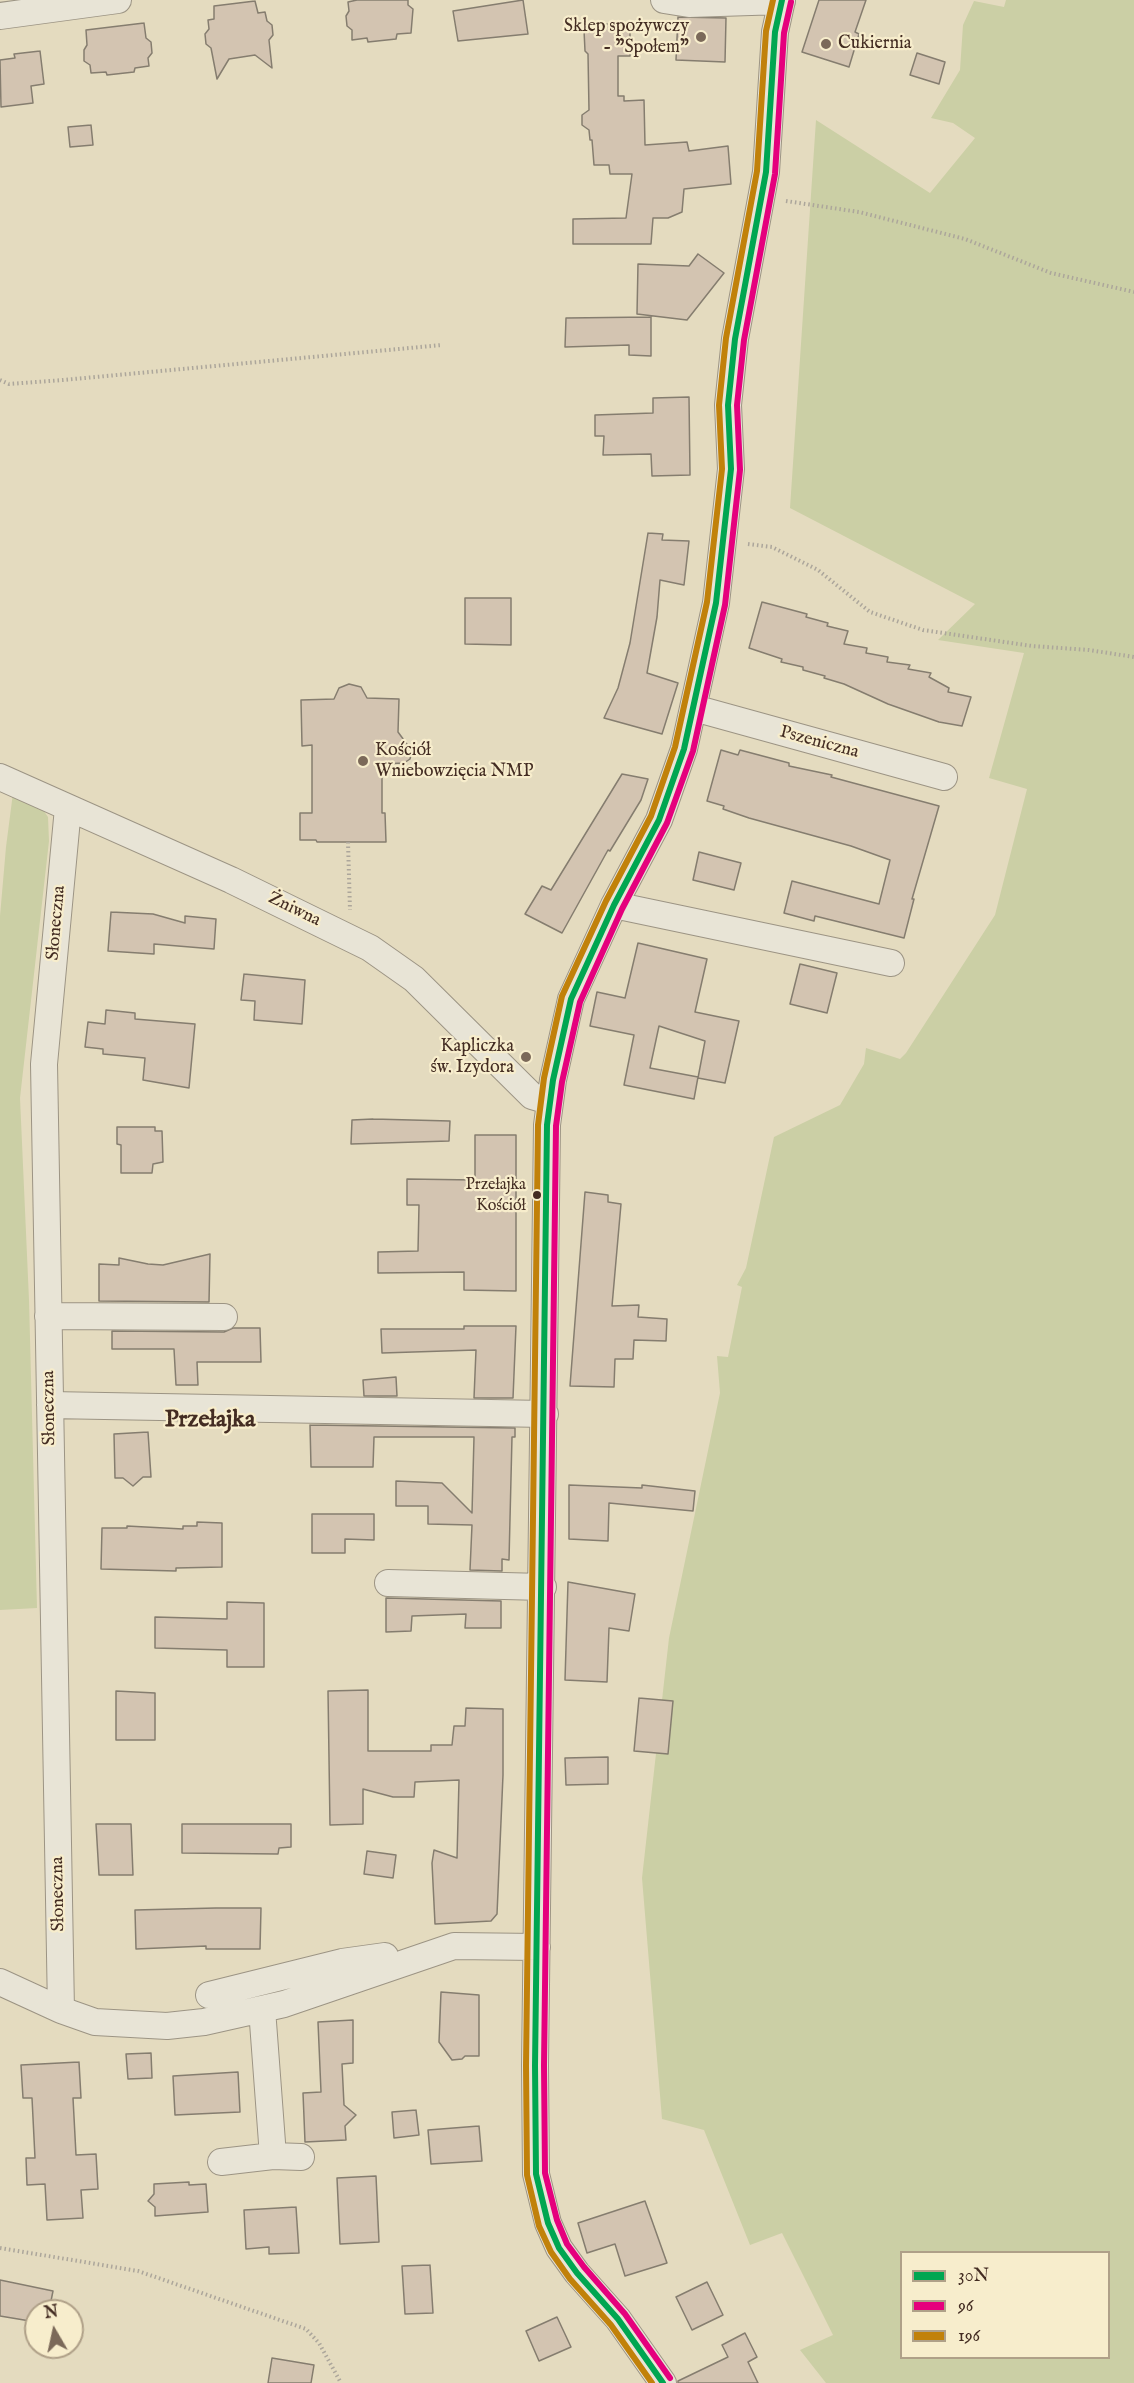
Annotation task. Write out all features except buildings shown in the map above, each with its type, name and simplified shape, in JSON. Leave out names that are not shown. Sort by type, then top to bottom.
[{"type":"street","points":[[0,16],[118,0]]},
{"type":"street","points":[[663,2383],[618,2319],[577,2273],[559,2248],[545,2214],[536,2174],[549,1101],[571,999],[614,905],[659,820],[684,749],[694,708],[716,603],[724,541],[731,469],[728,405],[735,339],[766,172],[775,32],[782,0],[689,4],[664,0]]},
{"type":"street","name":"Pszeniczna","points":[[694,708],[944,777]]},
{"type":"street","name":"Żniwna","points":[[0,777],[231,880],[370,948],[414,979],[532,1096],[549,1101]]},
{"type":"street","name":"Słoneczna","points":[[61,2010],[44,1064],[68,808]]},
{"type":"street","points":[[614,905],[891,963]]},
{"type":"street","points":[[48,1316],[224,1317]]},
{"type":"street","points":[[50,1405],[545,1414]]},
{"type":"street","points":[[388,1583],[543,1587]]},
{"type":"street","points":[[0,1982],[61,2010],[95,2022],[167,2026],[204,2022],[284,2004],[454,1946]]},
{"type":"street","points":[[209,1995],[342,1962],[454,1946],[537,1947]]},
{"type":"street","points":[[262,2009],[273,2156]]},
{"type":"street","points":[[221,2162],[273,2156],[301,2157]]},
{"type":"path","points":[[761,198],[859,212],[965,239],[1051,273],[1134,292]]},
{"type":"path","points":[[0,380],[9,384],[63,380],[442,345]]},
{"type":"path","points":[[724,541],[772,547],[818,570],[870,612],[923,630],[1032,646],[1089,650],[1134,657]]},
{"type":"path","points":[[348,842],[350,914]]},
{"type":"path","points":[[0,2248],[138,2271],[306,2329],[319,2343],[341,2383]]},
{"type":"green space","points":[[1006,0],[1134,0],[1134,2383],[826,2383],[800,2350],[833,2335],[782,2233],[750,2245],[704,2130],[662,2119],[642,1878],[669,1638],[720,1393],[717,1356],[728,1357],[742,1287],[737,1285],[746,1268],[774,1137],[840,1105],[864,1064],[866,1048],[900,1059],[906,1053],[995,915],[1027,789],[989,778],[1024,653],[938,640],[975,604],[790,508],[816,120],[930,193],[975,138],[953,123],[931,118],[960,70],[963,25],[974,1],[1004,7]]},
{"type":"green space","points":[[13,793],[41,807],[48,817],[49,841],[20,1098],[29,1300],[37,1608],[0,1610],[0,916]]},
{"type":"transit line","name":"196","points":[[652,2383],[611,2325],[570,2279],[551,2252],[539,2226],[527,2175],[526,2065],[538,1125],[544,1078],[562,996],[606,901],[651,816],[675,747],[707,602],[722,469],[719,405],[726,338],[757,171],[766,31],[773,0]]},
{"type":"transit line","name":"30N","points":[[663,2383],[618,2319],[577,2273],[559,2248],[548,2223],[536,2174],[535,2065],[547,1125],[553,1080],[571,999],[614,905],[659,820],[684,749],[716,603],[731,469],[728,405],[735,339],[766,172],[775,32],[782,0]]},
{"type":"transit line","name":"96","points":[[670,2378],[625,2314],[567,2244],[557,2220],[545,2173],[544,2065],[556,1126],[562,1082],[580,1002],[622,909],[667,823],[693,751],[725,605],[740,470],[737,405],[744,340],[775,174],[784,33],[791,2]]},
{"type":"place","name":"Sklep spożywczy - \"Społem\"","points":[[701,37]]},
{"type":"place","name":"Cukiernia","points":[[826,44]]},
{"type":"place","name":"Kościół Wniebowzięcia NMP","points":[[363,761]]},
{"type":"place","name":"Kapliczka św. Izydora","points":[[526,1057]]},
{"type":"place","name":"Przełajka Kościół","points":[[537,1195]]},
{"type":"district","name":"Przełajka","points":[[210,1421]]}]
